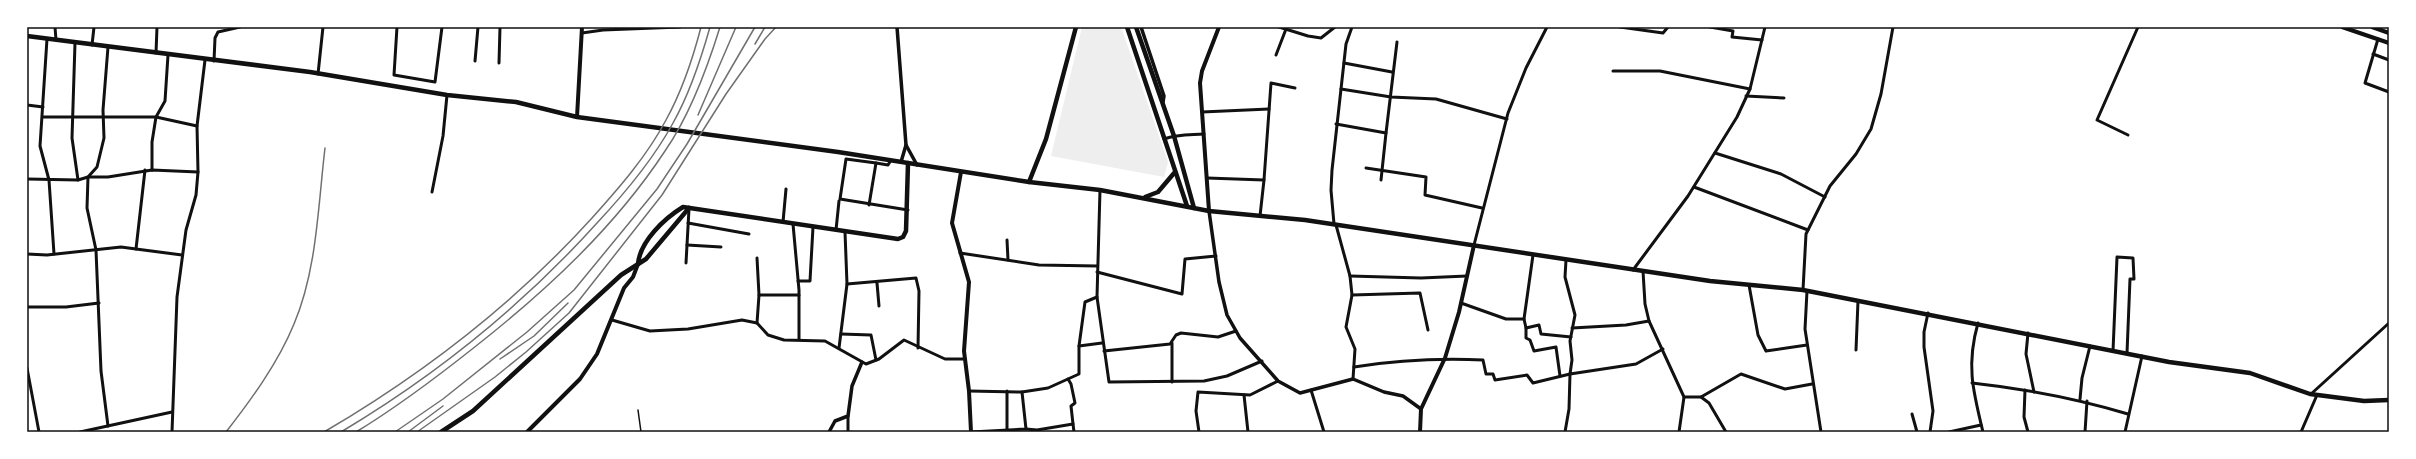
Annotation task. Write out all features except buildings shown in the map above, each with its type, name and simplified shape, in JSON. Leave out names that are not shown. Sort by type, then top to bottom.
[{"type":"main road","points":[[577,117],[582,27]]},
{"type":"main road","points":[[1029,182],[1046,139],[1076,27]]},
{"type":"main road","points":[[1127,27],[1146,91],[1187,206]]},
{"type":"main road","points":[[1136,27],[1174,136],[1194,208]]},
{"type":"main road","points":[[1209,211],[1202,112],[1202,70],[1219,27]]},
{"type":"main road","points":[[2342,27],[2389,43]]},
{"type":"main road","points":[[2372,27],[2389,33]]},
{"type":"main road","points":[[27,36],[318,74],[447,95],[516,102],[577,117],[621,124],[891,160],[1029,182],[1100,190],[1209,211],[1335,224],[1633,270],[1749,285],[1804,290],[1978,323],[2113,351],[2250,373],[2317,396],[2364,401],[2389,400]]},
{"type":"main road","points":[[527,432],[580,379],[597,354],[624,288],[632,277],[638,264],[639,254],[667,217],[683,207],[898,239],[903,237],[906,231],[908,210],[908,163]]},
{"type":"main road","points":[[962,172],[952,223],[970,282],[965,359],[969,391],[971,432]]},
{"type":"main road","points":[[1144,198],[1158,192],[1175,172]]},
{"type":"main road","points":[[441,432],[473,411],[621,275],[646,259],[689,208]]},
{"type":"main road","points":[[1420,432],[1421,408],[1445,358],[1461,303],[1474,245]]},
{"type":"street","points":[[55,27],[56,40]]},
{"type":"street","points":[[92,45],[94,27]]},
{"type":"street","points":[[156,53],[157,27]]},
{"type":"street","points":[[214,61],[215,38],[218,32],[240,27]]},
{"type":"street","points":[[318,74],[323,27]]},
{"type":"street","points":[[396,27],[394,75],[435,82],[442,27]]},
{"type":"street","points":[[475,61],[478,27]]},
{"type":"street","points":[[498,63],[500,27]]},
{"type":"street","points":[[582,33],[603,30],[680,27]]},
{"type":"street","points":[[897,27],[906,145],[901,162]]},
{"type":"street","points":[[1141,27],[1164,96],[1164,107]]},
{"type":"street","points":[[1279,27],[1321,38],[1335,27]]},
{"type":"street","points":[[1352,27],[1346,44],[1336,124],[1331,190],[1335,224],[1350,276],[1352,295],[1346,327],[1355,349],[1353,379]]},
{"type":"street","points":[[1474,245],[1482,208],[1507,120],[1526,68],[1547,27]]},
{"type":"street","points":[[1620,27],[1663,33],[1668,27]]},
{"type":"street","points":[[1710,27],[1733,31]]},
{"type":"street","points":[[1734,27],[1732,37],[1762,40]]},
{"type":"street","points":[[1633,270],[1694,187],[1740,112],[1750,89],[1765,27]]},
{"type":"street","points":[[1821,432],[1804,329],[1804,290],[1808,230],[1824,197],[1856,154],[1871,129],[1881,94],[1893,27]]},
{"type":"street","points":[[2128,135],[2097,120],[2138,27]]},
{"type":"street","points":[[1276,55],[1286,29]]},
{"type":"street","points":[[47,39],[41,155],[49,180],[54,254]]},
{"type":"street","points":[[2378,39],[2365,83],[2389,92]]},
{"type":"street","points":[[1381,180],[1391,97],[1392,72],[1397,42]]},
{"type":"street","points":[[75,43],[72,138],[78,180]]},
{"type":"street","points":[[108,47],[103,116],[104,138],[97,167],[88,178],[87,208],[96,250],[101,371],[108,426]]},
{"type":"street","points":[[2373,54],[2389,60]]},
{"type":"street","points":[[152,170],[152,142],[156,117],[165,101],[168,55]]},
{"type":"street","points":[[172,432],[177,297],[186,230],[196,195],[198,172],[197,126],[205,60]]},
{"type":"street","points":[[1344,63],[1392,72]]},
{"type":"street","points":[[1613,71],[1660,71],[1750,89]]},
{"type":"street","points":[[1260,216],[1271,83],[1295,88]]},
{"type":"street","points":[[1341,89],[1391,97],[1436,99],[1507,120]]},
{"type":"street","points":[[432,192],[443,136],[447,95]]},
{"type":"street","points":[[1746,96],[1784,98]]},
{"type":"street","points":[[27,105],[43,106]]},
{"type":"street","points":[[1202,112],[1269,109]]},
{"type":"street","points":[[43,118],[103,116],[156,117],[197,126]]},
{"type":"street","points":[[1336,124],[1386,132]]},
{"type":"street","points":[[1164,139],[1174,136],[1204,134]]},
{"type":"street","points":[[906,145],[917,165]]},
{"type":"street","points":[[1715,153],[1782,174],[1824,197]]},
{"type":"street","points":[[891,160],[888,165],[846,159],[840,199],[908,210]]},
{"type":"street","points":[[870,205],[876,163]]},
{"type":"street","points":[[1366,168],[1426,177],[1425,195],[1482,208]]},
{"type":"street","points":[[27,179],[78,180],[108,177],[145,170],[198,172]]},
{"type":"street","points":[[136,249],[145,170]]},
{"type":"street","points":[[1207,178],[1264,180]]},
{"type":"street","points":[[1694,187],[1808,230]]},
{"type":"street","points":[[783,222],[786,189]]},
{"type":"street","points":[[1100,190],[1097,297],[1102,343],[1109,382],[1204,381],[1227,376],[1262,361]]},
{"type":"street","points":[[836,230],[840,201]]},
{"type":"street","points":[[686,263],[689,208]]},
{"type":"street","points":[[1209,211],[1227,315],[1236,331],[1278,381],[1300,393],[1353,379],[1384,392],[1403,396],[1421,408]]},
{"type":"street","points":[[688,223],[749,234]]},
{"type":"street","points":[[793,224],[799,295],[799,339]]},
{"type":"street","points":[[798,281],[810,281],[813,227]]},
{"type":"street","points":[[839,348],[847,284],[845,232]]},
{"type":"street","points":[[1007,240],[1008,260]]},
{"type":"street","points":[[687,245],[721,247]]},
{"type":"street","points":[[27,254],[54,254],[121,248],[182,255]]},
{"type":"street","points":[[960,253],[1039,265],[1097,266]]},
{"type":"street","points":[[1533,255],[1524,319],[1526,338],[1530,340],[1534,351],[1556,347],[1560,376]]},
{"type":"street","points":[[1097,272],[1182,294],[1185,260],[1216,256]]},
{"type":"street","points":[[2113,351],[2117,257],[2133,258],[2134,279],[2130,279],[2127,353]]},
{"type":"street","points":[[757,258],[759,295],[757,323]]},
{"type":"street","points":[[1565,432],[1572,360],[1571,337],[1575,315],[1564,277],[1566,260]]},
{"type":"street","points":[[1643,271],[1645,304],[1649,321],[1684,398],[1679,432]]},
{"type":"street","points":[[1350,276],[1421,278],[1467,276]]},
{"type":"street","points":[[847,284],[877,283],[916,278],[918,291],[918,348]]},
{"type":"street","points":[[877,283],[879,306]]},
{"type":"street","points":[[1749,285],[1758,336],[1766,351],[1807,345]]},
{"type":"street","points":[[1352,295],[1420,293],[1428,330]]},
{"type":"street","points":[[759,295],[799,295]]},
{"type":"street","points":[[969,391],[1022,392],[1048,388],[1079,374],[1079,346],[1085,302],[1097,297]]},
{"type":"street","points":[[1856,350],[1858,300]]},
{"type":"street","points":[[27,307],[66,307],[99,303]]},
{"type":"street","points":[[1461,303],[1506,319],[1524,319]]},
{"type":"street","points":[[1928,314],[1924,332],[1924,347],[1933,411],[1930,432]]},
{"type":"street","points":[[612,320],[650,331],[688,328],[730,321],[757,323],[768,335],[784,340],[799,339],[825,341],[866,364],[876,360],[904,340],[918,348],[945,359],[965,359]]},
{"type":"street","points":[[1572,328],[1626,325],[1649,321]]},
{"type":"street","points":[[2310,394],[2389,322]]},
{"type":"street","points":[[1978,323],[1970,360],[1972,384],[1983,432]]},
{"type":"street","points":[[1526,328],[1540,325],[1541,334],[1571,337]]},
{"type":"street","points":[[1172,382],[1172,343],[1176,335],[1181,333],[1218,337],[1236,331]]},
{"type":"street","points":[[2028,333],[2026,354],[2034,392]]},
{"type":"street","points":[[841,334],[871,335],[876,360]]},
{"type":"street","points":[[1079,346],[1102,343]]},
{"type":"street","points":[[1104,351],[1153,347],[1172,343]]},
{"type":"street","points":[[2080,399],[2082,378],[2090,346]]},
{"type":"street","points":[[1354,368],[1391,361],[1445,358],[1484,360],[1486,374],[1493,374],[1495,380],[1527,375],[1533,383],[1570,374],[1636,364],[1662,349]]},
{"type":"street","points":[[2125,432],[2142,356]]},
{"type":"street","points":[[848,432],[848,416],[852,386],[862,362]]},
{"type":"street","points":[[27,368],[39,432]]},
{"type":"street","points":[[1684,398],[1701,396],[1741,374],[1785,389],[1812,384]]},
{"type":"street","points":[[1068,379],[1071,384],[1075,403],[1071,406],[1074,432]]},
{"type":"street","points":[[1199,432],[1196,411],[1198,392],[1250,395],[1278,381]]},
{"type":"street","points":[[1972,384],[2025,390],[2080,399],[2128,414]]},
{"type":"street","points":[[1311,390],[1324,432]]},
{"type":"street","points":[[2025,390],[2024,417],[2028,432]]},
{"type":"street","points":[[1007,391],[1007,431]]},
{"type":"street","points":[[1022,392],[1026,429]]},
{"type":"street","points":[[1244,395],[1248,432]]},
{"type":"street","points":[[1701,396],[1709,403],[1726,432]]},
{"type":"street","points":[[2301,432],[2317,396]]},
{"type":"street","points":[[2085,432],[2087,401]]},
{"type":"street","points":[[80,432],[172,412]]},
{"type":"street","points":[[1912,414],[1916,432]]},
{"type":"street","points":[[829,432],[835,421],[848,416]]},
{"type":"street","points":[[971,432],[1026,429],[1037,430],[1073,424]]},
{"type":"street","points":[[1949,432],[1981,425]]},
{"type":"lane","points":[[638,410],[641,432]]},
{"type":"shaded area","points":[[1082,27],[1121,27],[1168,162],[1164,177],[1051,156]]},
{"type":"railway","points":[[324,432],[397,386],[466,336],[531,280],[592,218],[632,171],[650,146],[672,109],[691,62],[701,27]]},
{"type":"railway","points":[[341,432],[410,387],[444,363],[476,337],[539,282],[569,253],[608,211],[648,163],[673,123],[685,100],[710,27]]},
{"type":"railway","points":[[356,432],[418,391],[502,325],[554,280],[602,231],[645,179],[674,137],[697,91],[720,27]]},
{"type":"railway","points":[[698,115],[736,27]]},
{"type":"railway","points":[[395,432],[443,399],[527,332],[574,290],[657,189],[687,144],[755,27]]},
{"type":"railway","points":[[755,44],[765,27]]},
{"type":"railway","points":[[417,432],[495,377],[526,352],[569,313],[662,195],[726,94],[765,39],[776,27]]},
{"type":"railway","points":[[226,432],[272,367],[288,339],[302,303],[308,282],[316,238],[325,148]]},
{"type":"railway","points":[[500,359],[534,336],[568,303]]},
{"type":"railway","points":[[408,432],[443,406]]}]
